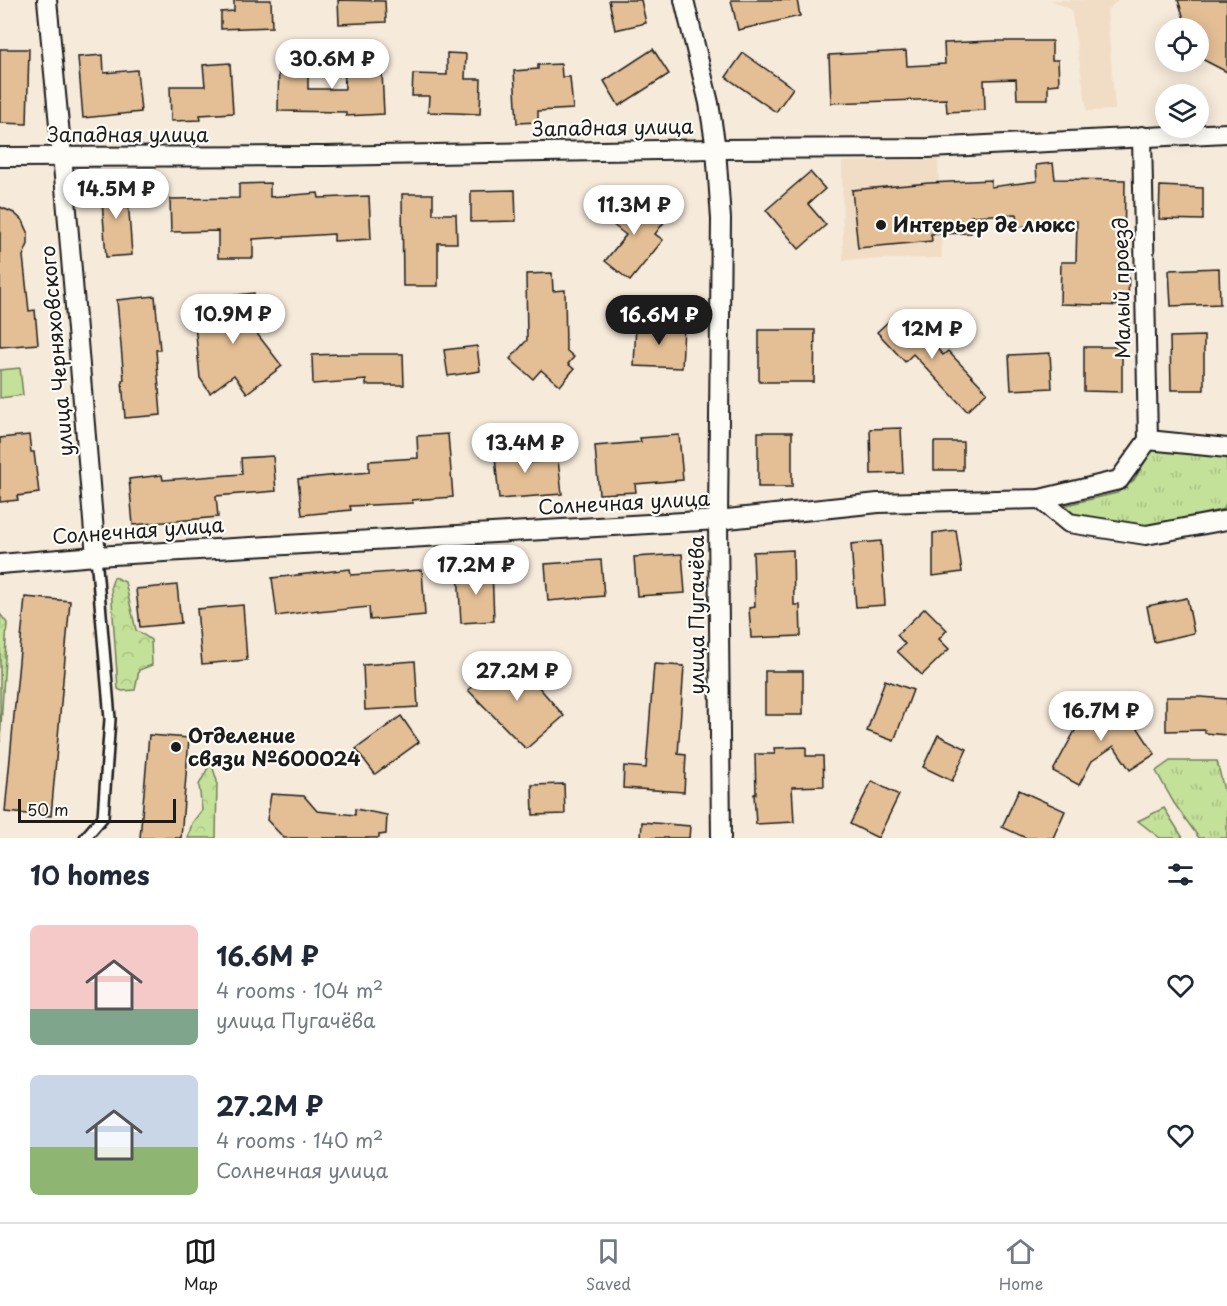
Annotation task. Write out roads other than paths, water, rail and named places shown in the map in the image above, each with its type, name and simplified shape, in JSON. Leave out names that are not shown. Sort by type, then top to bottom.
[{"type":"street","name":"улица Черняховского","points":[[47,0],[63,158],[96,555]]},
{"type":"street","name":"улица Пугачёва","points":[[684,0],[709,103],[716,149],[721,219],[718,520],[721,838]]},
{"type":"street","name":"Западная улица","points":[[0,157],[928,148],[1227,133]]},
{"type":"street","name":"Малый проезд","points":[[1142,136],[1148,440]]},
{"type":"street","points":[[1148,440],[1227,448]]},
{"type":"street","name":"Солнечная улица","points":[[0,564],[96,555],[718,520],[878,503],[1040,499],[1119,480],[1148,440]]},
{"type":"street","points":[[1040,499],[1070,523],[1146,535],[1227,520]]},
{"type":"lane","points":[[85,838],[102,817],[110,719],[96,555]]},
{"type":"place","name":"Интерьер де люкс","points":[[881,225]]},
{"type":"place","name":"Отделение связи №600024","points":[[176,747]]}]
